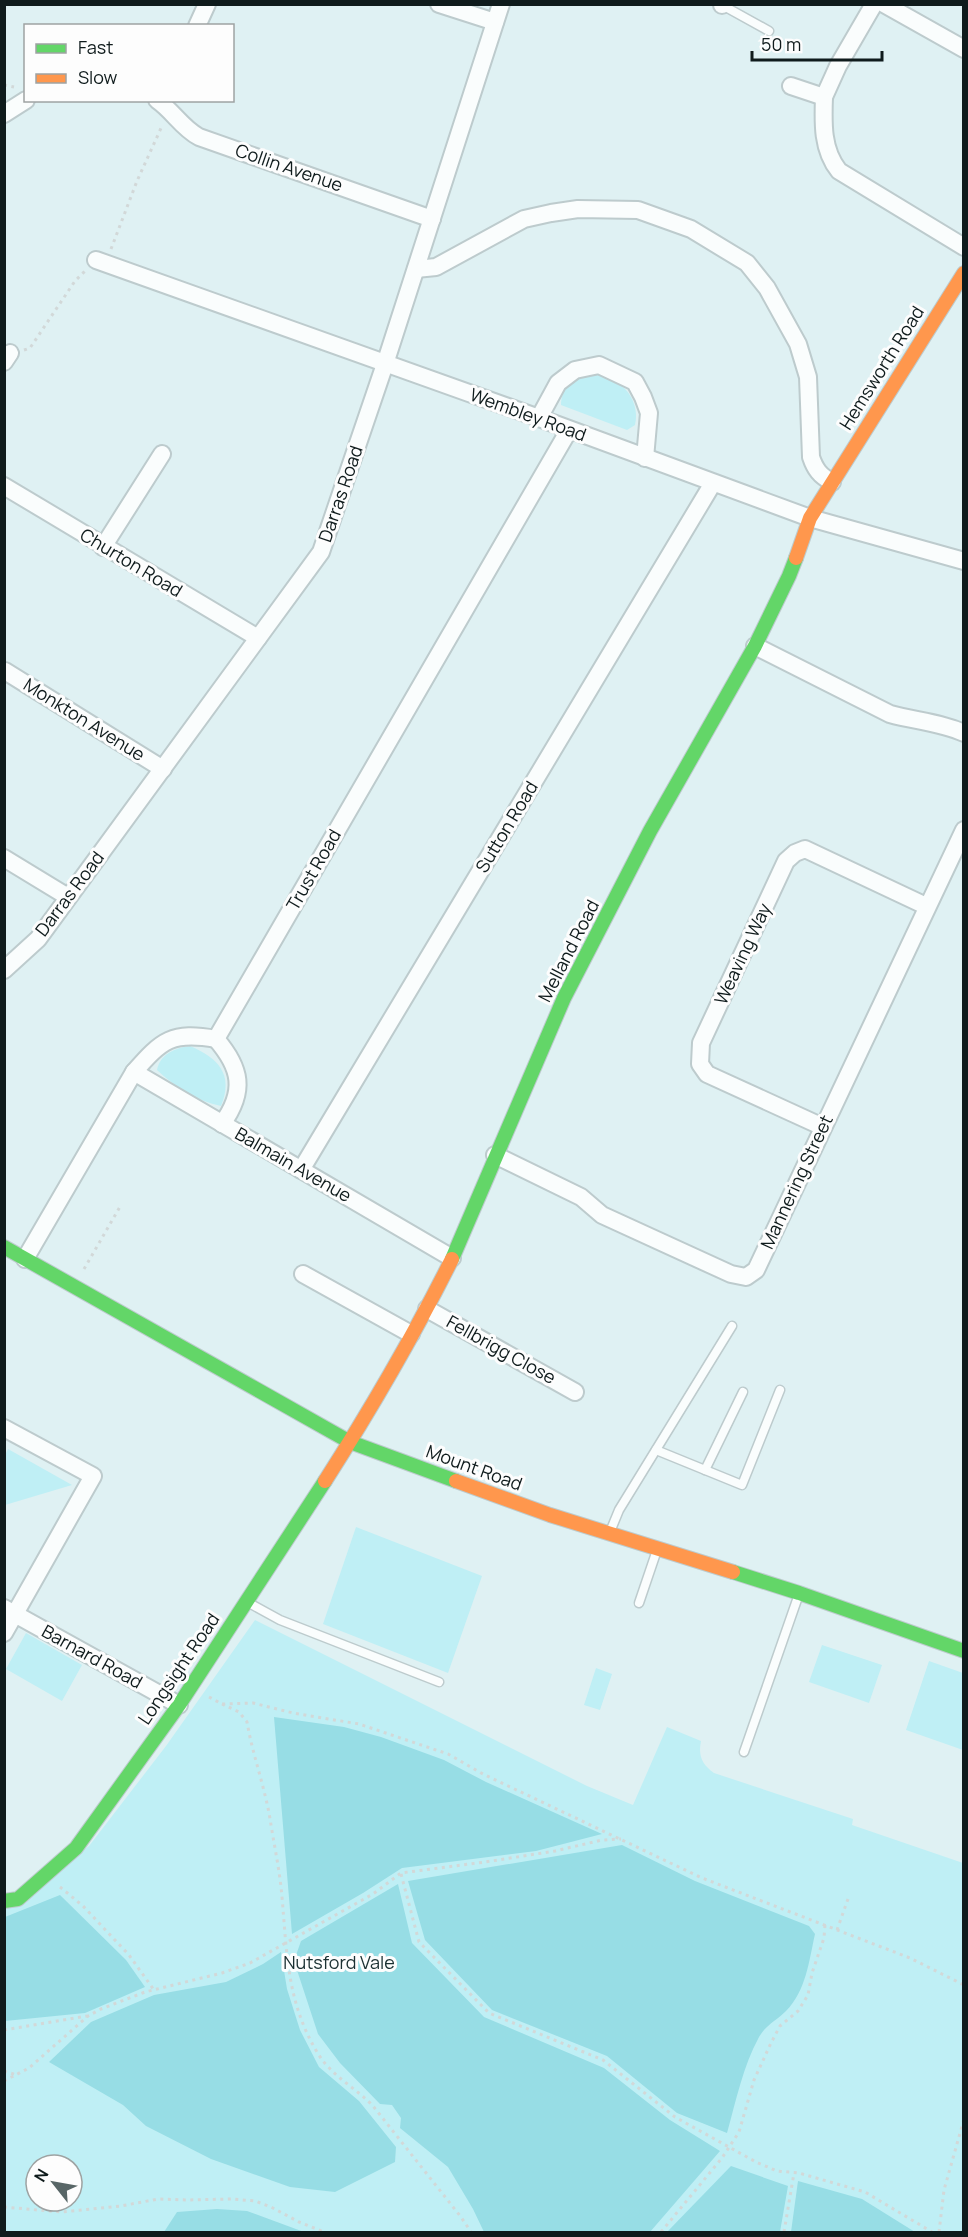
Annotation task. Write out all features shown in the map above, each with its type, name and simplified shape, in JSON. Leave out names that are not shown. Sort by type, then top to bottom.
[{"type":"street","points":[[198,24],[207,4]]},
{"type":"street","points":[[439,4],[495,22]]},
{"type":"street","name":"Darras Road","points":[[4,970],[38,939],[321,552],[385,364],[501,4]]},
{"type":"street","points":[[874,4],[838,66],[824,97],[823,124],[831,161],[839,171],[963,247]]},
{"type":"street","points":[[885,4],[963,49]]},
{"type":"street","points":[[791,87],[824,97]]},
{"type":"street","points":[[4,114],[24,101]]},
{"type":"street","name":"Collin Avenue","points":[[161,103],[184,128],[199,137],[432,219]]},
{"type":"street","points":[[416,269],[436,267],[524,219],[551,213],[578,210],[638,210],[692,229],[747,262],[767,288],[783,316],[798,344],[808,377],[811,457],[815,468],[832,482]]},
{"type":"street","name":"Wembley Road","points":[[96,260],[539,418],[810,518],[963,561]]},
{"type":"street","name":"Hemsworth Road","points":[[832,482],[962,279]]},
{"type":"street","points":[[539,418],[558,383],[575,370],[598,365],[635,382],[643,397],[649,413],[645,458]]},
{"type":"street","name":"Trust Road","points":[[216,1039],[569,430]]},
{"type":"street","points":[[103,547],[162,454]]},
{"type":"street","name":"Melland Road","points":[[350,1442],[426,1309],[452,1258],[564,998],[650,831],[756,646],[789,576],[810,518],[832,482]]},
{"type":"street","name":"Sutton Road","points":[[301,1170],[713,483]]},
{"type":"street","name":"Churton Road","points":[[4,486],[258,638]]},
{"type":"street","points":[[756,646],[890,714],[935,723],[963,734]]},
{"type":"street","name":"Monkton Avenue","points":[[5,671],[163,769]]},
{"type":"street","name":"Mannering Street","points":[[495,1155],[581,1197],[602,1215],[641,1234],[731,1275],[746,1277],[756,1270],[963,830]]},
{"type":"street","name":"Weaving Way","points":[[823,1127],[707,1074],[700,1064],[700,1043],[786,861],[795,853],[805,849],[926,906]]},
{"type":"street","points":[[4,858],[68,897]]},
{"type":"street","points":[[25,1259],[134,1071],[154,1049],[176,1036],[216,1039],[232,1061],[237,1076],[237,1100],[222,1124]]},
{"type":"street","name":"Balmain Avenue","points":[[134,1071],[452,1258]]},
{"type":"street","name":"Mount Road","points":[[4,1247],[350,1442],[469,1486],[657,1549],[799,1593],[963,1652]]},
{"type":"street","points":[[303,1274],[411,1334]]},
{"type":"street","name":"Fellbrigg Close","points":[[426,1309],[575,1392]]},
{"type":"street","points":[[4,1428],[93,1476],[10,1611],[4,1633]]},
{"type":"street","name":"Longsight Road","points":[[11,1900],[76,1848],[179,1705],[350,1442]]},
{"type":"street","name":"Barnard Road","points":[[10,1611],[179,1705]]},
{"type":"lane","points":[[722,5],[769,31]]},
{"type":"lane","points":[[609,1533],[619,1510],[732,1326]]},
{"type":"lane","points":[[656,1450],[742,1485],[780,1390]]},
{"type":"lane","points":[[705,1470],[743,1392]]},
{"type":"lane","points":[[639,1603],[657,1549]]},
{"type":"lane","points":[[744,1752],[799,1593]]},
{"type":"lane","points":[[246,1602],[280,1620],[439,1682]]},
{"type":"path","points":[[7,357],[30,348],[75,281],[96,260],[113,248],[161,103]]},
{"type":"path","points":[[73,1287],[121,1205]]},
{"type":"path","points":[[190,1687],[239,1712],[248,1722],[268,1802],[294,1999],[303,2026],[318,2055],[342,2082],[364,2096],[373,2106],[471,2232]]},
{"type":"path","points":[[222,1704],[253,1703],[293,1713],[359,1724],[448,1754],[483,1774],[702,1878],[910,1958],[963,1985]]},
{"type":"path","points":[[4,2030],[88,2016],[120,2001],[250,1963],[374,1894],[401,1873],[555,1851],[602,1840],[623,1839]]},
{"type":"path","points":[[401,1873],[419,1942],[489,2013],[603,2060],[675,2117],[777,2171],[820,2178],[865,2192],[932,2232]]},
{"type":"path","points":[[46,1874],[83,1906],[129,1955],[154,1990]]},
{"type":"path","points":[[837,1930],[849,1896]]},
{"type":"path","points":[[661,2232],[730,2147],[739,2132],[754,2080],[771,2043],[780,2026],[798,2011],[808,1995],[812,1973],[824,1938],[825,1925]]},
{"type":"path","points":[[4,2081],[17,2075],[48,2052],[88,2016]]},
{"type":"path","points":[[4,2070],[17,2075]]},
{"type":"path","points":[[939,2232],[944,2190],[963,2119]]},
{"type":"path","points":[[784,2232],[794,2173]]},
{"type":"path","points":[[4,2207],[61,2212],[121,2206],[158,2199],[231,2199],[271,2207],[299,2223],[324,2232]]},
{"type":"green space","points":[[593,373],[611,379],[626,390],[635,406],[635,425],[627,430],[561,405],[564,392],[571,383]]},
{"type":"green space","points":[[190,1046],[208,1056],[221,1068],[226,1085],[221,1106],[203,1101],[187,1092],[157,1070],[161,1060],[169,1053]]},
{"type":"green space","points":[[8,1449],[72,1485],[5,1505],[5,1455]]},
{"type":"green space","points":[[356,1527],[482,1576],[448,1673],[323,1624]]},
{"type":"green space","name":"Nutsford Vale","points":[[255,1620],[587,1786],[633,1805],[667,1727],[701,1741],[702,1759],[714,1773],[853,1819],[852,1825],[963,1863],[963,2232],[5,2232],[5,1906],[89,1846],[166,1746]]},
{"type":"green space","points":[[26,1633],[82,1665],[62,1701],[6,1669]]},
{"type":"green space","points":[[822,1645],[882,1665],[869,1703],[809,1682]]},
{"type":"green space","points":[[929,1661],[963,1673],[963,1750],[906,1730]]},
{"type":"green space","points":[[596,1668],[612,1674],[600,1710],[584,1705]]},
{"type":"green space","points":[[274,1717],[344,1727],[381,1737],[444,1760],[486,1782],[602,1834],[536,1851],[402,1868],[292,1934]]},
{"type":"green space","points":[[622,1845],[695,1881],[809,1926],[815,1934],[806,1975],[798,1994],[786,2011],[762,2033],[753,2048],[740,2084],[727,2133],[677,2113],[607,2056],[492,2010],[425,1940],[408,1881]]},
{"type":"green space","points":[[398,1884],[412,1943],[484,2017],[604,2068],[670,2120],[720,2151],[650,2232],[484,2232],[448,2167],[400,2128],[401,2118],[392,2105],[380,2104],[340,2063],[318,2034],[294,1961],[301,1941]]},
{"type":"green space","points":[[60,1895],[126,1960],[145,1987],[85,2013],[5,2021],[5,1917]]},
{"type":"green space","points":[[281,1952],[287,1989],[300,2030],[319,2067],[359,2101],[396,2147],[395,2162],[335,2192],[290,2187],[211,2159],[146,2126],[123,2105],[49,2062],[91,2022],[154,1995],[226,1982],[263,1964]]},
{"type":"green space","points":[[731,2166],[788,2186],[780,2232],[667,2232]]},
{"type":"green space","points":[[798,2181],[862,2199],[915,2232],[791,2232]]},
{"type":"green space","points":[[217,2209],[247,2211],[304,2232],[164,2232],[177,2212]]},
{"type":"traffic: fast","points":[[452,1259],[564,998],[650,831],[755,646],[796,558]]},
{"type":"traffic: fast","points":[[4,1247],[350,1442],[456,1481]]},
{"type":"traffic: fast","points":[[4,1901],[18,1899],[76,1848],[179,1705],[325,1481]]},
{"type":"traffic: fast","points":[[733,1572],[964,1651]]},
{"type":"traffic: slow","points":[[796,558],[810,518],[964,273]]},
{"type":"traffic: slow","points":[[325,1481],[392,1372],[452,1259]]},
{"type":"traffic: slow","points":[[456,1481],[550,1515],[733,1572]]}]
